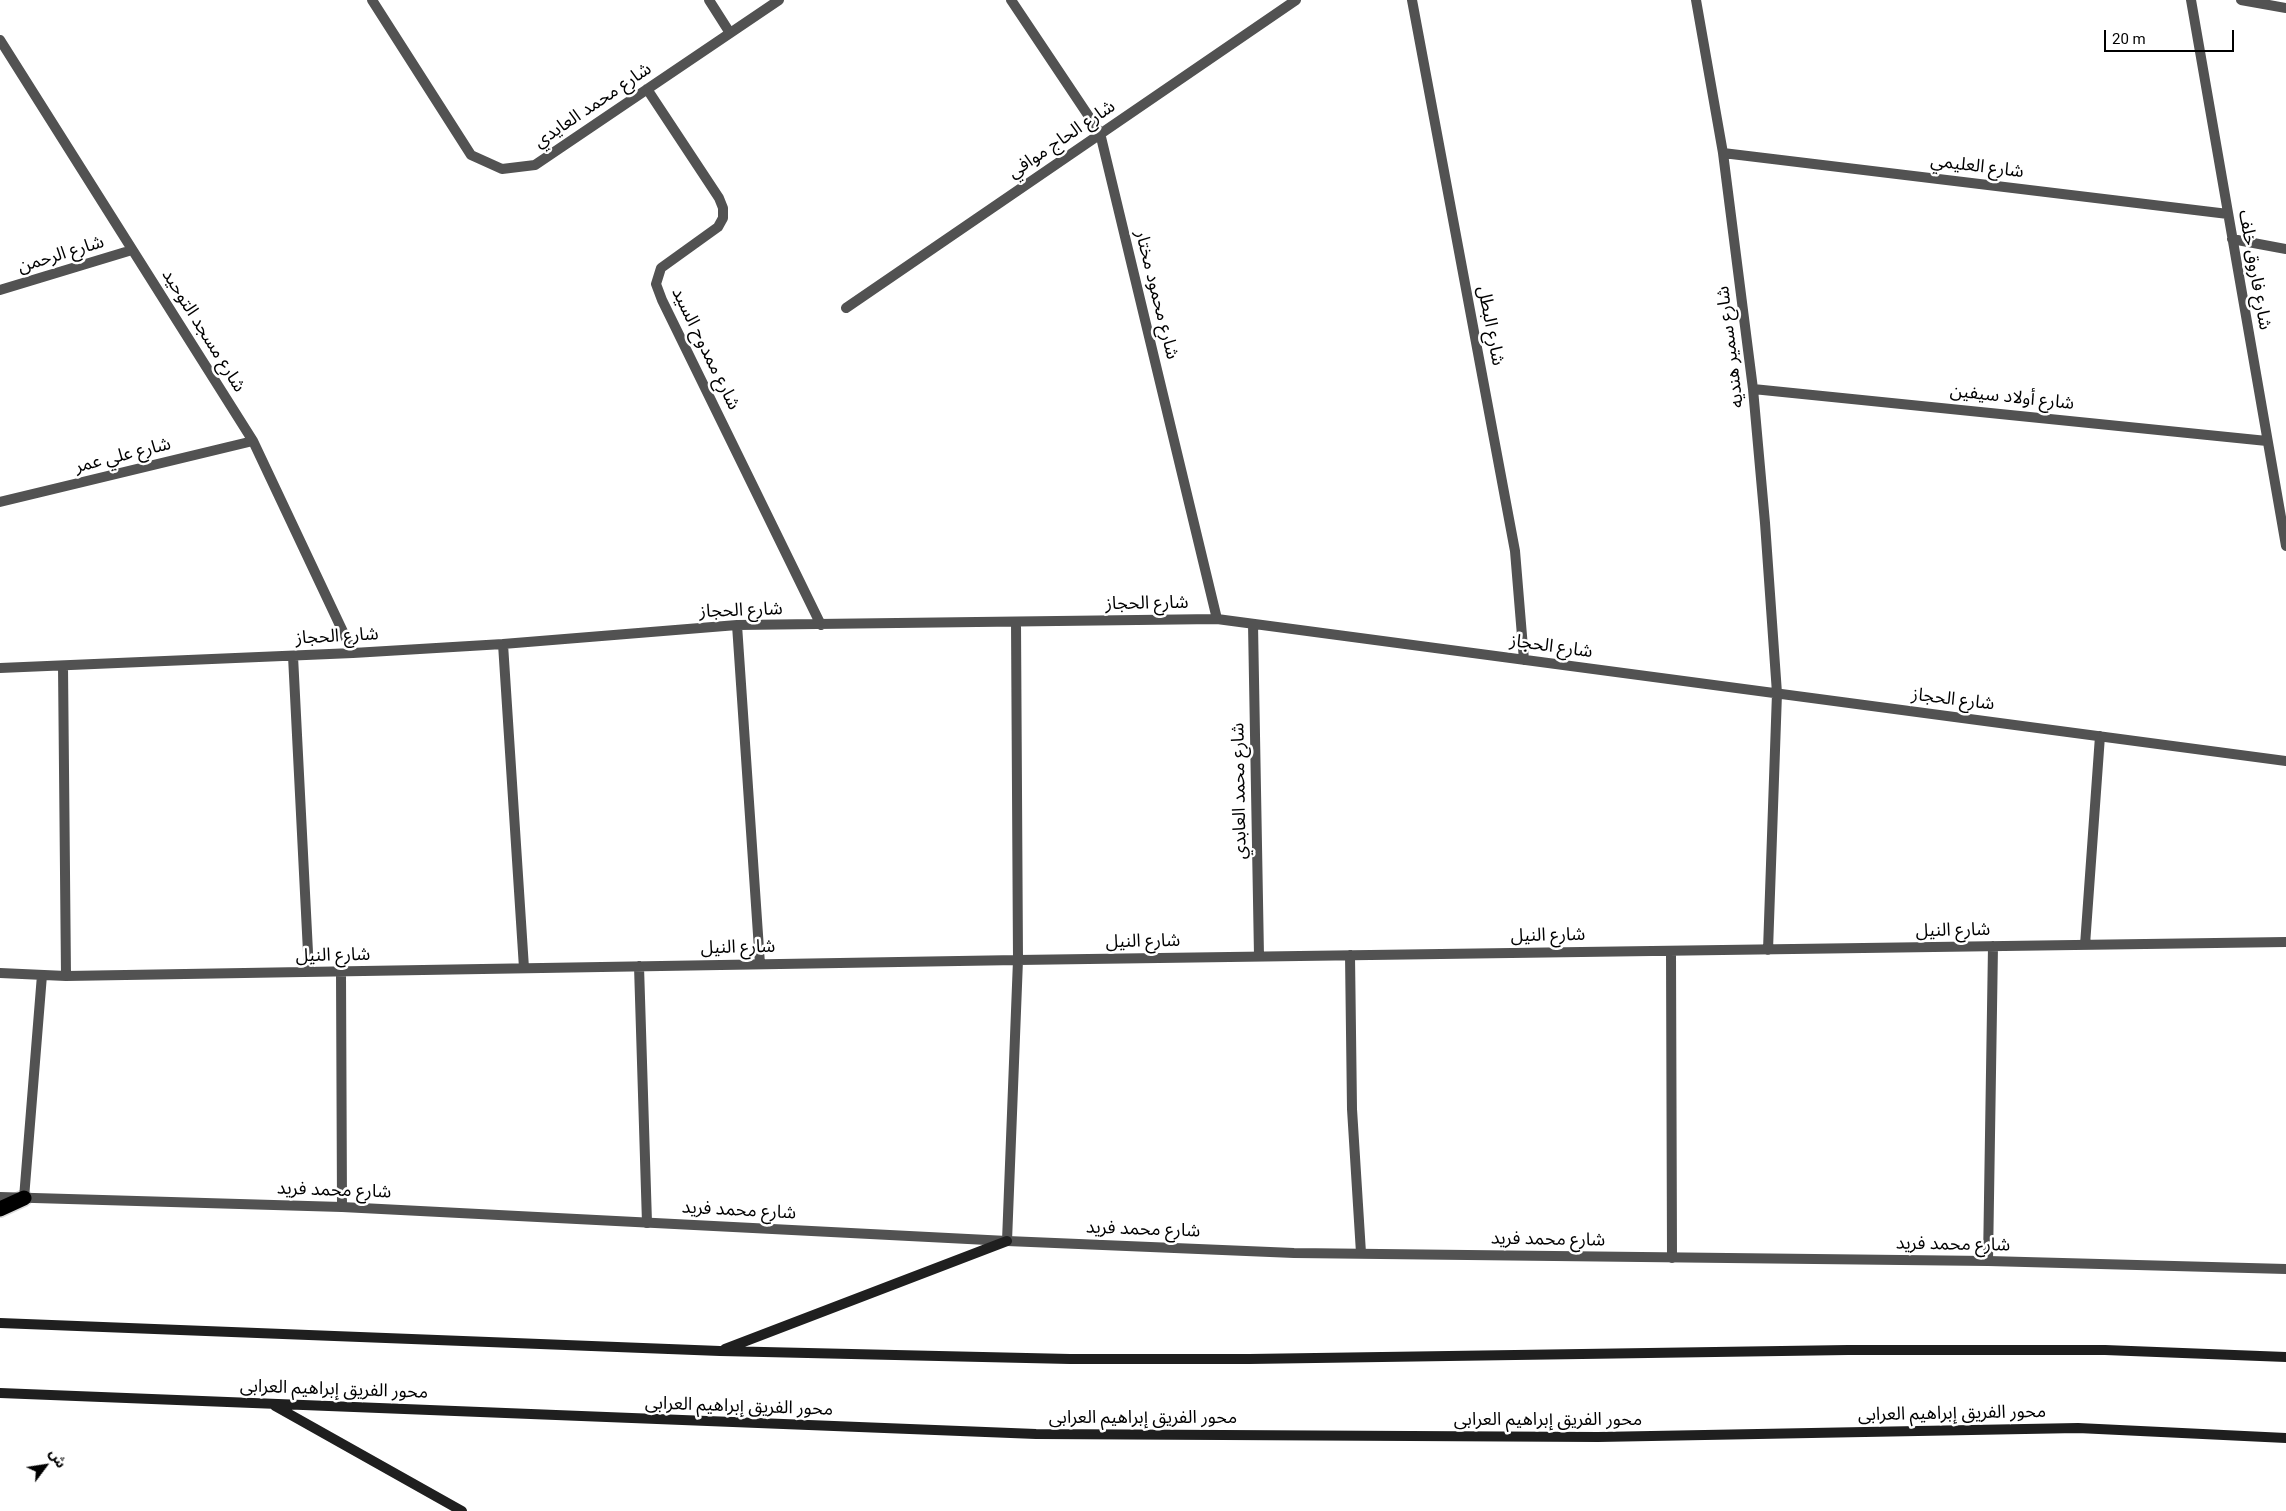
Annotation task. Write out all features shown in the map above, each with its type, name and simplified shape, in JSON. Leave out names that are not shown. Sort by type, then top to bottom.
[{"type":"highway","points":[[0,1209],[24,1198]]},
{"type":"main road","points":[[720,1351],[1007,1241]]},
{"type":"main road","points":[[0,1323],[720,1351],[1070,1359],[1249,1359],[1848,1350],[2105,1350],[2286,1356]]},
{"type":"main road","name":"محور الفريق إبراهيم العرابى","points":[[0,1393],[1036,1434],[1598,1437],[2078,1428],[2286,1438]]},
{"type":"main road","points":[[272,1404],[462,1511]]},
{"type":"street","name":"شارع محمد العايدي","points":[[372,0],[471,155],[502,169],[535,165],[779,0]]},
{"type":"street","points":[[709,0],[730,33]]},
{"type":"street","name":"شارع محمود مختار","points":[[1011,0],[1100,134],[1217,619]]},
{"type":"street","name":"شارع الحاج موافي","points":[[846,308],[1296,0]]},
{"type":"street","name":"شارع البطل","points":[[1412,0],[1515,551],[1524,660]]},
{"type":"street","name":"شارع سمير هنديه","points":[[1696,0],[1723,153],[1753,389],[1765,523],[1777,694],[1768,950]]},
{"type":"street","name":"شارع فاروق خلف","points":[[2191,0],[2286,544]]},
{"type":"street","points":[[2241,0],[2286,8]]},
{"type":"street","name":"شارع مسجد التوحيد","points":[[0,40],[253,441],[353,653]]},
{"type":"street","name":"شارع ممدوح السيد","points":[[647,89],[719,198],[723,208],[723,218],[718,227],[661,268],[656,284],[662,300],[821,625]]},
{"type":"street","name":"شارع العليمي","points":[[1723,153],[2228,214]]},
{"type":"street","points":[[2232,239],[2286,249]]},
{"type":"street","name":"شارع الرحمن","points":[[0,290],[132,250]]},
{"type":"street","name":"شارع أولاد سيفين","points":[[1753,389],[2267,441]]},
{"type":"street","name":"شارع علي عمر","points":[[0,502],[253,441]]},
{"type":"street","name":"شارع الحجاز","points":[[0,668],[353,653],[503,644],[738,625],[1217,619],[2286,761]]},
{"type":"street","points":[[1007,1241],[1018,960],[1016,622]]},
{"type":"street","name":"شارع محمد العابدي","points":[[1253,624],[1259,956]]},
{"type":"street","points":[[738,625],[760,964]]},
{"type":"street","points":[[503,644],[524,968]]},
{"type":"street","points":[[293,656],[309,972]]},
{"type":"street","points":[[63,666],[66,976]]},
{"type":"street","points":[[2085,945],[2100,736]]},
{"type":"street","name":"شارع النيل","points":[[0,974],[66,976],[1259,956],[2286,942]]},
{"type":"street","points":[[1988,1261],[1993,946]]},
{"type":"street","points":[[1671,951],[1672,1258]]},
{"type":"street","points":[[1350,955],[1352,1109],[1361,1254]]},
{"type":"street","points":[[639,966],[648,1223]]},
{"type":"street","points":[[341,972],[342,1207]]},
{"type":"street","points":[[24,1198],[42,975]]},
{"type":"street","name":"شارع محمد فريد","points":[[0,1197],[342,1207],[1007,1241],[1361,1254],[1988,1261],[2286,1269]]}]
